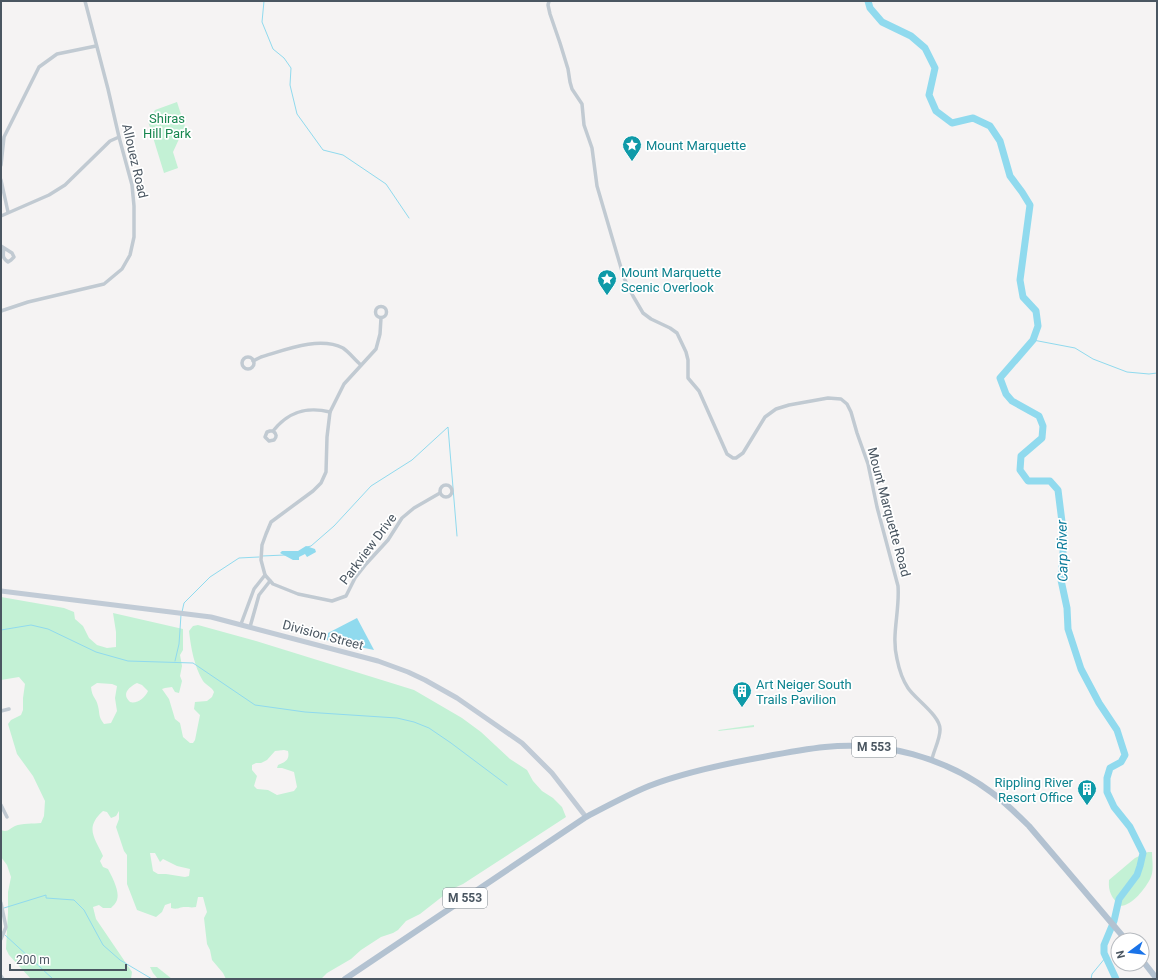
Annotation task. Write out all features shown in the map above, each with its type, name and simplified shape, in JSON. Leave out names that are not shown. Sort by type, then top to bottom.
[{"type":"main road","name":"M 553","points":[[345,979],[586,817],[629,794],[672,778],[725,764],[825,747],[867,746],[904,752],[932,759],[976,782],[1013,810],[1029,826],[1119,932]]},
{"type":"main road","points":[[1150,970],[1157,979]]},
{"type":"street","name":"Allouez Road","points":[[1,310],[104,284],[122,270],[130,255],[134,237],[132,185],[118,138],[108,89],[96,46],[93,26],[85,1]]},
{"type":"street","name":"Mount Marquette Road","points":[[549,1],[548,5],[550,14],[568,70],[572,90],[582,104],[584,125],[592,148],[596,180],[624,278],[643,313],[677,333],[688,360],[688,378],[699,391],[727,454],[733,458],[736,458],[743,453],[765,417],[776,409],[789,405],[828,398],[842,399],[847,404],[868,464],[877,507],[898,586],[899,598],[896,615],[895,644],[903,679],[916,698],[937,720],[940,729],[932,759]]},
{"type":"street","points":[[1,165],[4,137],[39,67],[57,54],[96,46]]},
{"type":"street","points":[[1,216],[49,195],[65,185],[110,141],[118,138]]},
{"type":"street","points":[[1,180],[8,212]]},
{"type":"street","points":[[241,624],[254,589],[265,575],[261,560],[262,545],[271,522],[313,491],[321,483],[326,472],[327,437],[330,412],[344,384],[376,349],[380,334],[381,318]]},
{"type":"street","points":[[253,361],[261,357],[315,343],[327,343],[343,349],[361,365]]},
{"type":"street","points":[[273,431],[280,422],[293,414],[317,409],[330,412]]},
{"type":"street","name":"Parkview Drive","points":[[265,575],[270,581],[298,594],[332,601],[346,596],[355,578],[388,540],[402,518],[414,508],[440,493]]},
{"type":"street","points":[[250,627],[259,595],[270,581]]},
{"type":"street","name":"Division Street","points":[[1,591],[218,618],[378,661],[408,672],[457,698],[522,743],[552,773],[586,817]]},
{"type":"street","points":[[1,711],[9,709]]},
{"type":"street","points":[[1,805],[7,817]]},
{"type":"street","points":[[1,903],[6,928],[1,939]]},
{"type":"green space","name":"Shiras Hill Park","points":[[177,102],[188,136],[179,139],[173,152],[178,168],[164,173],[148,121],[155,110]]},
{"type":"green space","points":[[1,597],[64,608],[74,612],[75,619],[83,626],[89,638],[97,645],[107,648],[116,647],[116,632],[113,613],[183,629],[183,650],[180,655],[182,666],[180,676],[182,681],[179,693],[175,692],[172,687],[162,689],[169,699],[175,719],[180,723],[183,737],[190,743],[193,743],[195,740],[200,715],[194,709],[195,702],[207,701],[212,697],[214,692],[203,681],[193,657],[189,631],[193,626],[198,625],[256,641],[414,690],[462,718],[481,732],[510,759],[527,770],[533,781],[542,791],[553,798],[562,807],[566,817],[463,884],[452,889],[420,914],[406,921],[398,930],[381,937],[361,950],[351,959],[327,973],[321,979],[226,979],[212,960],[207,944],[204,918],[207,912],[203,897],[198,897],[196,907],[183,907],[175,909],[171,908],[171,903],[165,905],[162,912],[156,917],[137,910],[127,884],[127,855],[124,851],[116,827],[119,819],[119,811],[116,816],[111,818],[107,812],[103,811],[94,823],[93,833],[103,856],[100,861],[103,867],[108,869],[112,876],[117,888],[118,896],[116,902],[111,908],[103,908],[99,905],[93,907],[96,919],[132,972],[131,979],[31,979],[9,955],[6,949],[8,892],[11,877],[7,865],[1,857],[1,830],[7,831],[21,824],[41,823],[44,816],[45,801],[33,776],[17,754],[8,724],[11,720],[21,715],[23,710],[25,684],[19,677],[1,680]],"holes":[[[97,683],[112,684],[117,686],[115,698],[117,711],[111,723],[104,724],[102,721],[91,687]],[[137,683],[142,685],[148,691],[140,700],[130,702],[127,699],[126,694],[127,691]],[[275,751],[288,751],[288,759],[278,765],[277,768],[294,772],[297,787],[294,791],[277,795],[268,790],[257,789],[254,786],[257,776],[252,770],[252,765],[267,760]],[[150,853],[155,853],[160,862],[163,859],[177,866],[190,869],[189,876],[185,877],[158,874],[153,871]]]},
{"type":"green space","points":[[754,725],[754,727],[718,731],[719,730]]},
{"type":"green space","points":[[1148,852],[1152,852],[1153,865],[1152,874],[1149,881],[1134,900],[1120,906],[1111,894],[1109,880],[1135,858]]},
{"type":"green space","points":[[150,967],[157,967],[172,979],[158,979]]},
{"type":"water","points":[[306,546],[315,549],[316,552],[307,557],[305,554],[299,557],[299,560],[293,560],[280,553],[282,551],[298,551]]},
{"type":"water","points":[[357,618],[374,650],[326,640],[328,633]]},
{"type":"waterway","points":[[264,1],[262,22],[273,49],[284,58],[291,68],[290,85],[297,114],[323,150],[343,155],[386,184],[409,218]]},
{"type":"waterway","name":"Carp River","points":[[868,1],[870,8],[882,22],[911,36],[925,48],[935,68],[929,95],[936,111],[952,123],[973,118],[990,126],[1000,141],[1010,176],[1030,205],[1020,280],[1023,297],[1036,311],[1038,326],[1033,340],[1000,378],[1006,394],[1012,401],[1039,416],[1043,426],[1042,438],[1021,456],[1020,470],[1028,481],[1050,481],[1058,490],[1064,538],[1061,580],[1067,608],[1068,629],[1081,669],[1099,703],[1117,730],[1125,755],[1121,762],[1110,768],[1107,778],[1107,792],[1114,807],[1130,827],[1143,853],[1137,875],[1119,899],[1114,921],[1104,945],[1104,953],[1116,979]]},
{"type":"waterway","points":[[1033,340],[1075,348],[1093,359],[1127,372],[1149,374],[1157,373]]},
{"type":"waterway","points":[[307,547],[311,546],[334,526],[371,486],[412,460],[448,427],[457,536]]},
{"type":"waterway","points":[[262,556],[285,555]]},
{"type":"waterway","points":[[182,612],[184,603],[210,577],[239,558],[259,557]]},
{"type":"waterway","points":[[175,661],[179,644],[181,615]]},
{"type":"waterway","points":[[1,630],[31,625],[48,629],[96,652],[128,661],[193,663],[255,705],[305,712],[397,718],[414,722],[429,728],[507,785]]},
{"type":"waterway","points":[[4,908],[46,895],[46,898],[74,900],[84,910],[103,945],[120,960],[152,979]]},
{"type":"waterway","points":[[5,935],[53,979]]},
{"type":"waterway","points":[[1091,979],[1092,974],[1106,957]]},
{"type":"place","name":"Mount Marquette","points":[[632,162]]},
{"type":"place","name":"Mount Marquette Scenic Overlook","points":[[607,296]]},
{"type":"place","name":"Art Neiger South Trails Pavilion","points":[[742,708]]},
{"type":"place","name":"Rippling River Resort Office","points":[[1087,806]]}]
